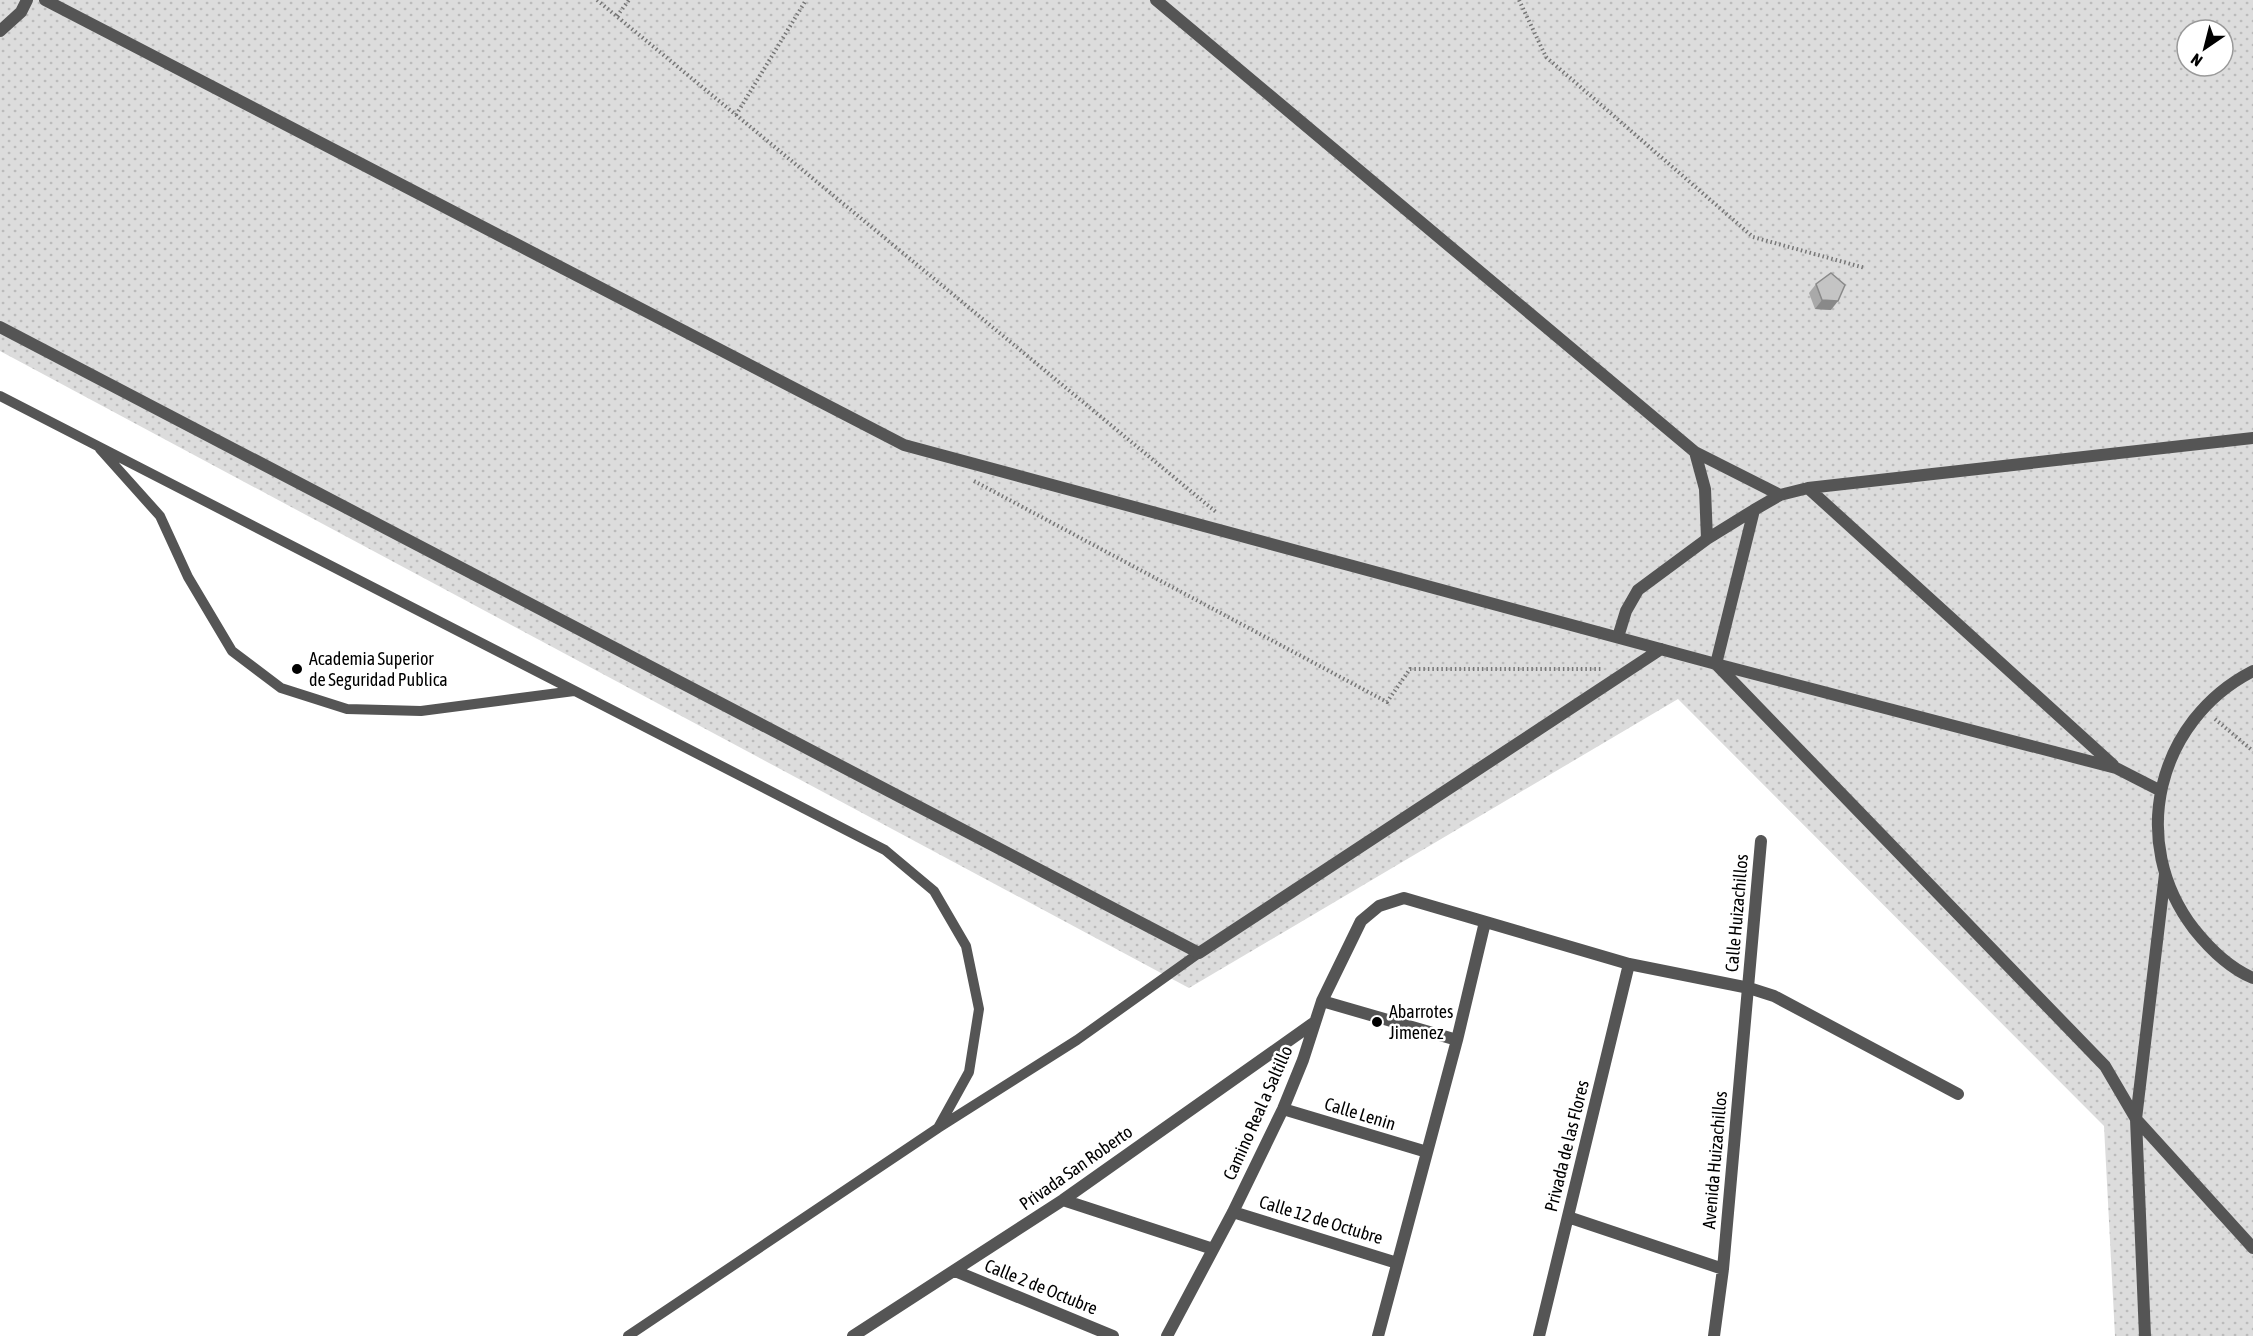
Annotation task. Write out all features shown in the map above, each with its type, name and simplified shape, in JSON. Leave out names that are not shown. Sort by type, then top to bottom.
[{"type":"street","points":[[0,31],[21,12],[27,0]]},
{"type":"street","points":[[45,0],[904,445],[1716,664],[2116,768],[2161,791]]},
{"type":"street","points":[[1156,0],[1695,452],[1780,495]]},
{"type":"street","points":[[0,327],[1199,952],[1661,649]]},
{"type":"street","points":[[1617,637],[1626,610],[1638,590],[1707,539],[1780,495],[1808,488],[2253,438]]},
{"type":"street","points":[[1695,452],[1705,489],[1707,539]]},
{"type":"street","points":[[1808,488],[2116,768]]},
{"type":"street","points":[[1716,664],[1754,510]]},
{"type":"street","points":[[1716,664],[2105,1066],[2136,1119],[2253,1248]]},
{"type":"street","points":[[2253,671],[2232,681],[2202,708],[2183,733],[2169,761],[2161,791],[2158,833],[2165,874],[2182,913],[2207,946],[2240,973],[2253,978]]},
{"type":"street","name":"Calle Huizachillos","points":[[1749,988],[1761,841]]},
{"type":"street","points":[[2145,1336],[2136,1119],[2165,874]]},
{"type":"street","name":"Camino Real a Saltillo","points":[[1167,1336],[1233,1212],[1282,1110],[1322,1001],[1361,921],[1379,906],[1404,898],[1485,922]]},
{"type":"street","points":[[1378,1336],[1457,1040],[1485,922],[1629,964],[1749,988],[1774,996],[1958,1094]]},
{"type":"street","name":"Privada de las Flores","points":[[1539,1336],[1629,964]]},
{"type":"street","name":"Avenida Huizachillos","points":[[1714,1336],[1723,1269],[1749,988]]},
{"type":"street","points":[[1322,1001],[1457,1040]]},
{"type":"street","name":"Privada San Roberto","points":[[853,1336],[1063,1200],[1315,1022]]},
{"type":"street","name":"Calle Lenin","points":[[1282,1110],[1427,1152]]},
{"type":"street","points":[[1063,1200],[1213,1249]]},
{"type":"street","name":"Calle 12 de Octubre","points":[[1233,1212],[1397,1263]]},
{"type":"street","points":[[1568,1217],[1723,1269]]},
{"type":"street","name":"Calle 2 de Octubre","points":[[955,1271],[1113,1336]]},
{"type":"street","points":[[2144,1319],[2156,1336]]},
{"type":"lane","points":[[0,396],[885,850],[934,891],[966,946],[979,1009],[969,1072],[939,1128]]},
{"type":"lane","points":[[95,444],[160,516],[188,577],[232,651],[281,688],[347,709],[421,711],[574,690]]},
{"type":"lane","points":[[628,1336],[939,1128],[1077,1040],[1199,952]]},
{"type":"path","points":[[597,0],[1218,514]]},
{"type":"path","points":[[617,16],[629,0]]},
{"type":"path","points":[[736,115],[806,0]]},
{"type":"path","points":[[1519,0],[1546,57],[1753,237],[1865,268]]},
{"type":"path","points":[[967,478],[1388,702],[1410,669],[1630,669]]},
{"type":"path","points":[[2202,708],[2253,751]]},
{"type":"shaded area","points":[[0,0],[2253,0],[2253,1336],[2115,1336],[2104,1126],[1678,699],[1189,988],[0,351]]},
{"type":"building","points":[[1831,273],[1845,285],[1838,301],[1822,300],[1816,284]]},
{"type":"place","name":"Academia Superior de Seguridad Publica","points":[[297,669]]},
{"type":"place","name":"Abarrotes Jimenez","points":[[1377,1022]]}]
